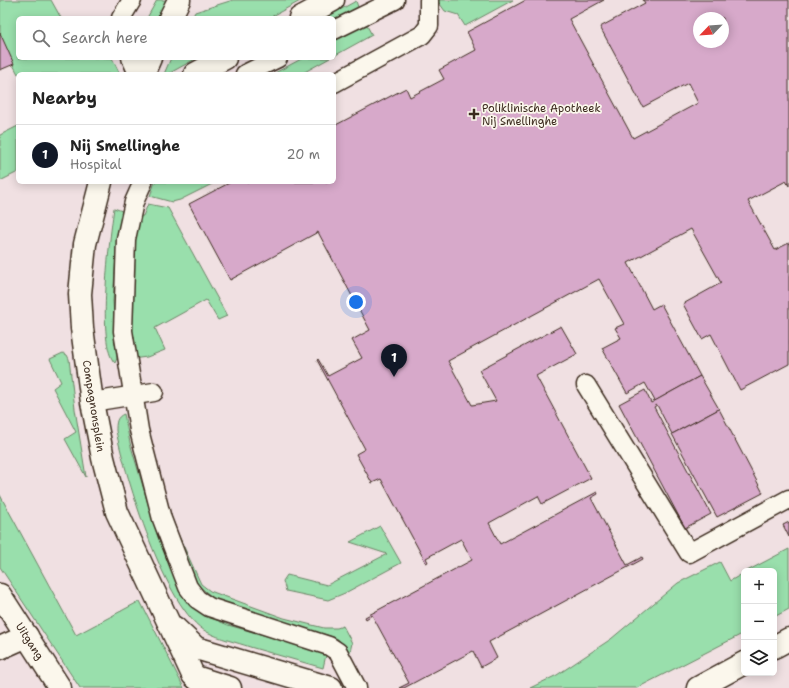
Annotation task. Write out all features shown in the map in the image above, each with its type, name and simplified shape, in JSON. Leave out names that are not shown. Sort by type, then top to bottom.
[{"type":"street","points":[[171,16],[178,0]]},
{"type":"street","points":[[304,16],[333,0]]},
{"type":"street","points":[[144,72],[149,60]]},
{"type":"street","points":[[199,72],[221,60]]},
{"type":"street","name":"Compagnonsplein","points":[[100,184],[85,244],[80,294],[82,328],[92,402],[103,458],[117,512],[201,682]]},
{"type":"street","name":"Uitgang","points":[[0,595],[60,688]]},
{"type":"street","points":[[173,625],[200,659],[291,688]]},
{"type":"street","name":"Compagnonsplein","points":[[173,625],[196,648],[331,688]]},
{"type":"street","points":[[0,648],[27,636]]},
{"type":"street","points":[[777,645],[789,638]]},
{"type":"street","points":[[698,688],[741,665]]},
{"type":"street","points":[[201,682],[230,688]]},
{"type":"lane","points":[[123,16],[132,0]]},
{"type":"lane","points":[[336,29],[395,0]]},
{"type":"lane","points":[[336,82],[422,35],[430,26],[429,0]]},
{"type":"lane","points":[[131,60],[137,72]]},
{"type":"lane","points":[[249,72],[274,60]]},
{"type":"lane","points":[[142,184],[134,202],[126,239],[122,331],[139,430],[162,520],[188,587],[197,599],[209,607],[329,646],[338,652],[358,688]]},
{"type":"lane","points":[[586,385],[689,553],[789,499]]},
{"type":"lane","points":[[92,402],[154,392]]},
{"type":"green space","points":[[0,0],[51,0],[60,16],[16,16],[16,60],[113,60],[119,72],[17,72],[0,40]]},
{"type":"green space","points":[[157,0],[169,0],[161,16],[148,16]]},
{"type":"green space","points":[[233,0],[302,0],[273,16],[193,16],[195,12]]},
{"type":"green space","points":[[437,0],[513,0],[465,26],[458,15],[445,11]]},
{"type":"green space","points":[[356,1],[358,7],[336,19],[336,16],[329,16]]},
{"type":"green space","points":[[366,24],[372,35],[336,55],[336,40]]},
{"type":"green space","points":[[170,60],[193,60],[172,72],[165,72]]},
{"type":"green space","points":[[299,60],[326,60],[305,72],[277,72]]},
{"type":"green space","points":[[16,127],[16,173],[0,181],[0,135]]},
{"type":"green space","points":[[154,184],[212,184],[180,200],[172,202],[150,196]]},
{"type":"green space","points":[[148,204],[168,208],[227,316],[218,320],[206,300],[155,328],[165,350],[147,357],[132,359],[127,304],[137,216],[143,216]]},
{"type":"green space","points":[[114,208],[122,211],[116,256],[113,301],[117,358],[115,363],[109,353],[105,314],[108,264]]},
{"type":"green space","points":[[63,353],[67,355],[69,359],[86,477],[65,439],[76,432],[53,388],[61,382],[50,359]]},
{"type":"green space","points":[[124,414],[130,443],[158,537],[174,575],[207,616],[228,625],[313,649],[326,655],[323,668],[217,637],[207,632],[191,619],[176,598],[162,571],[138,509],[116,431],[116,423],[121,415]]},
{"type":"green space","points":[[146,422],[161,489],[178,534],[201,584],[210,591],[284,618],[324,628],[337,628],[343,626],[352,643],[350,652],[338,639],[218,602],[199,586],[190,570],[158,491]]},
{"type":"green space","points":[[0,495],[76,635],[140,601],[184,688],[80,688],[0,567]]},
{"type":"green space","points":[[380,526],[401,563],[345,593],[328,600],[286,591],[283,581],[287,575],[327,585],[387,554],[350,542]]},
{"type":"green space","points":[[789,549],[789,609],[777,615],[777,568],[753,568]]},
{"type":"green space","points":[[720,562],[730,581],[741,575],[741,635],[637,688],[530,688],[557,675],[611,639],[678,583]]},
{"type":"building","points":[[526,0],[604,0],[569,19],[633,138],[698,103],[688,83],[643,107],[600,27],[645,3],[643,0],[789,0],[789,186],[786,181],[748,201],[775,250],[789,243],[789,364],[740,390],[711,334],[702,339],[683,304],[721,283],[691,229],[628,263],[652,309],[661,304],[700,376],[655,401],[645,383],[627,393],[602,348],[621,338],[615,328],[624,324],[599,279],[448,361],[472,405],[496,401],[479,370],[561,326],[577,354],[536,376],[591,478],[542,504],[538,496],[489,523],[500,544],[597,492],[598,494],[591,498],[627,565],[642,557],[643,559],[489,642],[497,658],[481,667],[473,651],[404,688],[399,688],[409,683],[372,615],[366,619],[365,617],[472,560],[461,539],[426,558],[428,562],[426,563],[381,479],[372,483],[356,454],[365,449],[317,360],[318,359],[328,376],[362,358],[352,340],[370,330],[318,232],[230,280],[189,204],[227,184],[336,184],[336,125],[406,88],[410,97],[444,79],[439,70],[476,50],[467,32]]},
{"type":"building","points":[[0,33],[14,64],[0,70]]},
{"type":"building","points":[[700,376],[719,409],[672,434],[657,405],[654,407],[711,514],[685,528],[619,404],[645,390],[651,403]]},
{"type":"building","points":[[719,409],[763,493],[717,517],[672,434]]},
{"type":"building","points":[[789,522],[789,537],[783,525]]},
{"type":"place","name":"Poliklinische Apotheek Nij Smellinghe","points":[[474,114]]},
{"type":"place","name":"Nij Smellinghe","points":[[394,377]]}]
